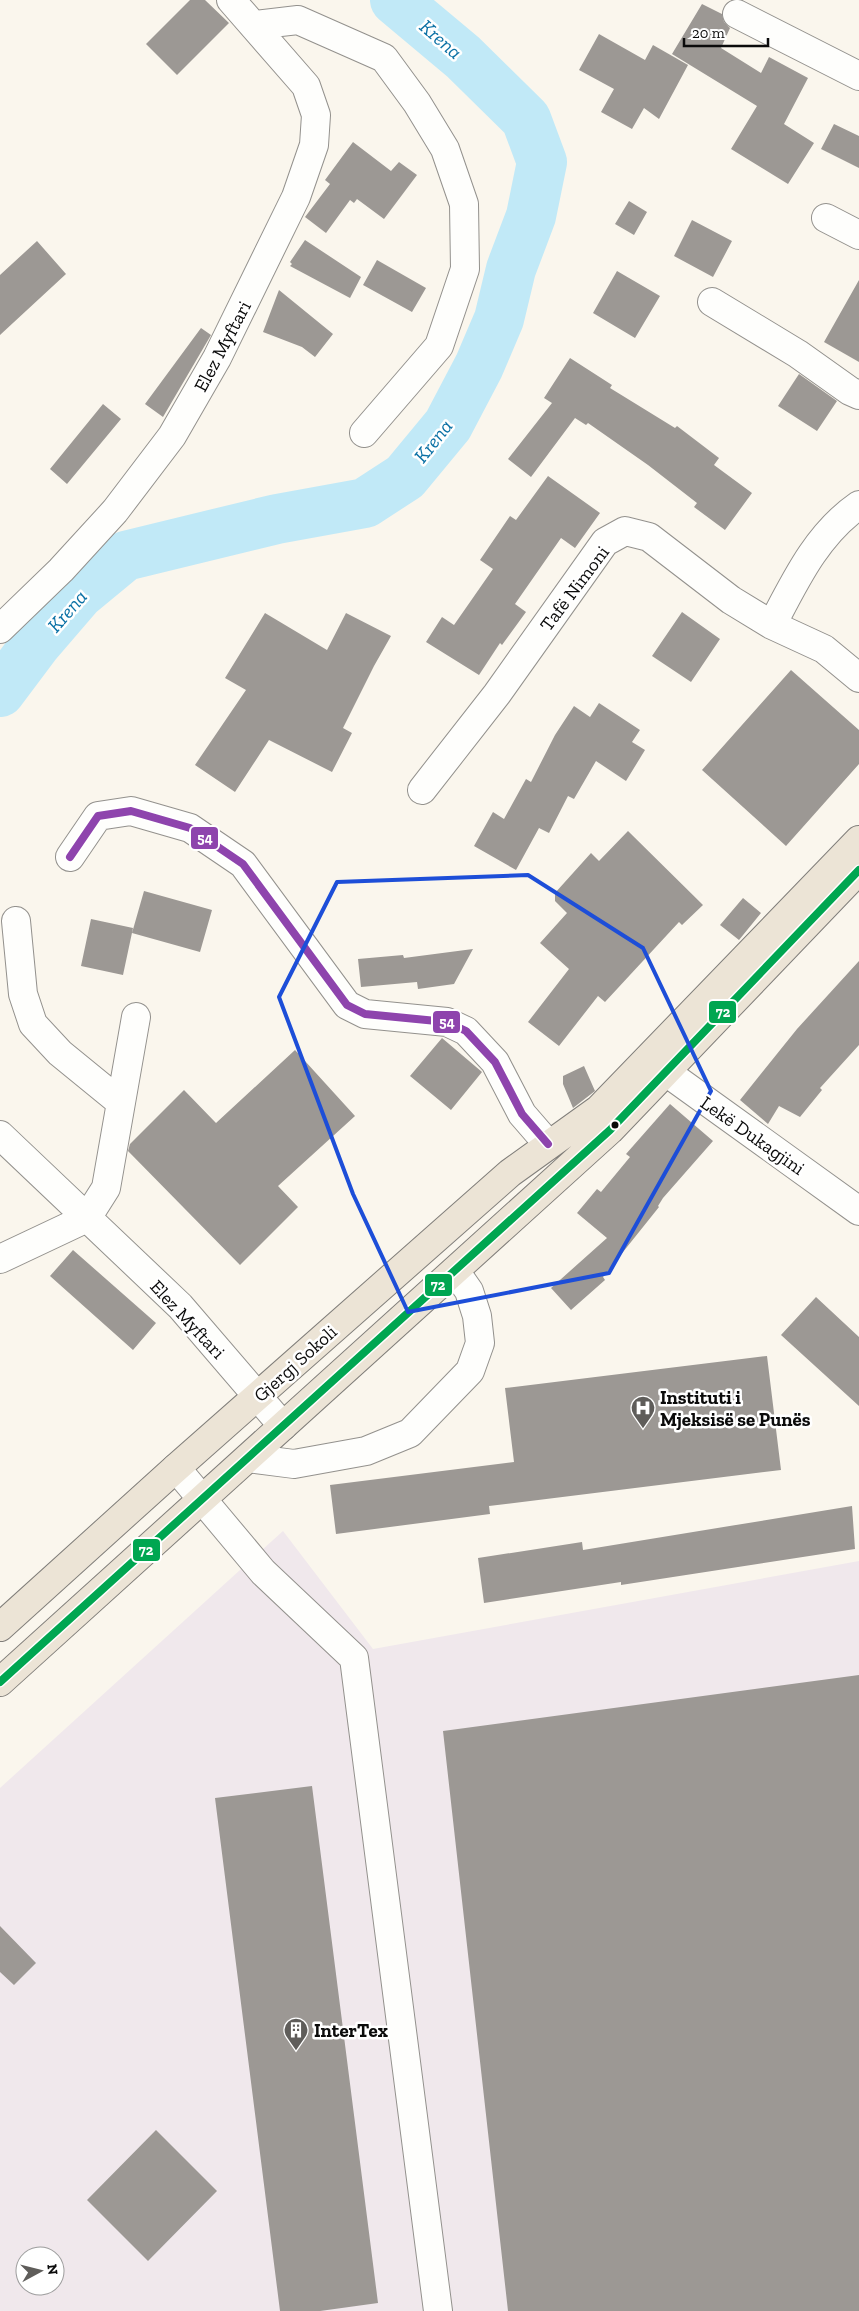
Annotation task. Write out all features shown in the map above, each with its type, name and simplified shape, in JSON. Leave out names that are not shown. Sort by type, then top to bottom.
[{"type":"main road","points":[[605,1120],[859,840]]},
{"type":"main road","points":[[656,1066],[859,870]]},
{"type":"main road","name":"Gjergj Sokoli","points":[[0,1627],[176,1468],[510,1173],[548,1144],[605,1120]]},
{"type":"main road","name":"Gjergj Sokoli","points":[[0,1682],[455,1271],[605,1120]]},
{"type":"street","name":"Elez Myftari","points":[[0,629],[61,570],[115,511],[172,436],[217,358],[296,197],[314,145],[316,115],[306,86],[231,0]]},
{"type":"street","points":[[737,14],[859,76]]},
{"type":"street","points":[[254,26],[298,20],[384,58],[417,103],[445,149],[464,204],[465,269],[439,346],[364,433]]},
{"type":"street","points":[[826,218],[859,235]]},
{"type":"street","points":[[712,302],[798,354],[850,391],[859,395]]},
{"type":"street","points":[[772,624],[809,555],[850,511],[859,505]]},
{"type":"street","name":"Tafë Nimoni","points":[[422,790],[497,694],[605,542],[625,531],[649,537],[731,600],[772,624],[824,650],[859,678]]},
{"type":"street","points":[[70,857],[98,816],[130,811],[190,828],[243,864],[347,1005],[365,1014],[447,1022],[466,1032],[496,1062],[522,1114],[548,1144]]},
{"type":"street","points":[[16,921],[23,994],[33,1024],[60,1053],[120,1102]]},
{"type":"street","points":[[0,1259],[87,1218],[106,1188],[136,1017]]},
{"type":"street","name":"Lekë Dukagjini","points":[[656,1066],[859,1211]]},
{"type":"street","name":"Elez Myftari","points":[[0,1135],[180,1306],[284,1426]]},
{"type":"street","points":[[248,1458],[294,1464],[366,1451],[410,1433],[470,1371],[480,1343],[477,1316],[469,1291],[455,1271]]},
{"type":"street","points":[[176,1468],[263,1572],[354,1658],[438,2311]]},
{"type":"highlighted area","points":[[528,875],[643,948],[711,1091],[609,1273],[408,1312],[353,1194],[279,997],[337,882]]},
{"type":"shaded area","points":[[283,1531],[373,1649],[859,1561],[859,2311],[0,2311],[0,1788]]},
{"type":"building","points":[[190,0],[205,0],[229,23],[177,75],[146,44]]},
{"type":"building","points":[[702,4],[722,14],[724,22],[730,28],[721,48],[761,73],[769,57],[808,78],[784,124],[814,143],[788,184],[731,149],[757,106],[672,54]]},
{"type":"building","points":[[599,34],[645,60],[653,45],[688,65],[659,119],[644,108],[632,129],[601,112],[614,89],[579,70]]},
{"type":"building","points":[[834,124],[859,136],[859,168],[821,149]]},
{"type":"building","points":[[353,142],[391,171],[399,162],[417,175],[384,219],[357,199],[354,203],[350,200],[326,233],[305,217],[330,184],[325,180]]},
{"type":"building","points":[[629,201],[647,212],[634,235],[615,224]]},
{"type":"building","points":[[692,220],[732,241],[713,277],[674,256]]},
{"type":"building","points":[[305,240],[361,277],[350,298],[290,266],[292,264],[290,262]]},
{"type":"building","points":[[37,241],[66,274],[0,335],[0,275]]},
{"type":"building","points":[[377,260],[426,288],[412,312],[363,285]]},
{"type":"building","points":[[617,271],[660,296],[635,338],[593,313]]},
{"type":"building","points":[[859,280],[859,362],[824,342]]},
{"type":"building","points":[[279,290],[333,334],[315,357],[302,347],[263,332]]},
{"type":"building","points":[[201,328],[211,335],[163,417],[145,404]]},
{"type":"building","points":[[570,358],[612,385],[610,388],[675,428],[677,426],[719,458],[714,465],[752,493],[725,530],[694,507],[697,503],[648,465],[588,423],[586,425],[575,418],[531,477],[508,459],[552,403],[544,398]]},
{"type":"building","points":[[799,374],[837,401],[817,431],[778,406]]},
{"type":"building","points":[[103,404],[121,419],[67,484],[50,469]]},
{"type":"building","points":[[548,476],[600,513],[575,548],[561,538],[515,604],[526,612],[502,645],[500,643],[479,675],[426,642],[442,617],[454,625],[493,569],[480,560],[510,516],[516,520]]},
{"type":"building","points":[[682,612],[720,639],[691,682],[652,656]]},
{"type":"building","points":[[265,613],[327,650],[346,613],[391,636],[343,728],[352,733],[332,772],[269,740],[235,792],[195,765],[246,690],[225,678]]},
{"type":"building","points":[[791,670],[859,730],[859,764],[786,846],[702,770]]},
{"type":"building","points":[[599,703],[640,730],[632,742],[645,750],[626,781],[596,761],[574,799],[568,796],[549,833],[539,828],[516,870],[474,846],[493,812],[504,819],[526,779],[531,782],[555,735],[574,706],[590,717]]},
{"type":"building","points":[[628,831],[703,905],[682,925],[679,922],[605,1002],[598,996],[559,1046],[528,1022],[569,969],[540,943],[567,913],[555,901],[555,893],[591,853],[599,861]]},
{"type":"building","points":[[144,891],[212,910],[200,952],[132,933]]},
{"type":"building","points":[[743,898],[761,913],[739,940],[720,925]]},
{"type":"building","points":[[91,919],[133,928],[123,975],[81,966]]},
{"type":"building","points":[[473,949],[454,984],[418,989],[417,982],[361,987],[358,959],[403,955],[404,958]]},
{"type":"building","points":[[859,961],[859,1045],[820,1088],[822,1090],[800,1117],[779,1106],[768,1124],[740,1100],[797,1029]]},
{"type":"building","points":[[442,1038],[482,1072],[451,1110],[410,1076]]},
{"type":"building","points":[[295,1050],[355,1116],[278,1186],[298,1207],[240,1265],[128,1151],[130,1144],[184,1090],[216,1123]]},
{"type":"building","points":[[584,1066],[595,1091],[573,1108],[563,1084],[563,1076]]},
{"type":"building","points":[[670,1104],[713,1141],[663,1198],[659,1207],[603,1277],[605,1280],[571,1310],[551,1288],[607,1238],[577,1213],[597,1189],[601,1192],[630,1157],[626,1154]]},
{"type":"building","points":[[73,1250],[156,1323],[133,1350],[50,1276]]},
{"type":"building","points":[[816,1297],[859,1337],[859,1406],[781,1335]]},
{"type":"building","name":"Instituti i Mjeksisë se Punës","points":[[767,1356],[781,1470],[489,1506],[490,1514],[336,1534],[330,1485],[514,1462],[505,1388]]},
{"type":"building","points":[[852,1506],[855,1549],[621,1585],[621,1582],[484,1603],[478,1558],[582,1542],[583,1550]]},
{"type":"building","points":[[859,1675],[859,2311],[508,2311],[443,1731]]},
{"type":"building","name":"InterTex","points":[[312,1786],[378,2303],[320,2311],[280,2311],[215,1798]]},
{"type":"building","points":[[0,1926],[36,1963],[14,1985],[0,1972]]},
{"type":"building","points":[[156,2130],[217,2191],[148,2261],[87,2200]]},
{"type":"waterway","name":"Krena","points":[[0,692],[36,644],[79,594],[125,556],[277,519],[365,503],[405,477],[448,425],[479,366],[499,319],[511,269],[531,216],[542,162],[526,119],[463,57],[395,0]]},
{"type":"transit line","name":"54","points":[[70,857],[98,816],[131,811],[190,828],[243,864],[347,1005],[365,1014],[447,1022],[466,1031],[495,1062],[522,1114],[548,1144]]},
{"type":"transit line","name":"72","points":[[0,1682],[610,1130],[859,870]]},
{"type":"place","name":"Instituti i Mjeksisë se Punës","points":[[643,1429]]},
{"type":"place","name":"InterTex","points":[[296,2051]]}]
